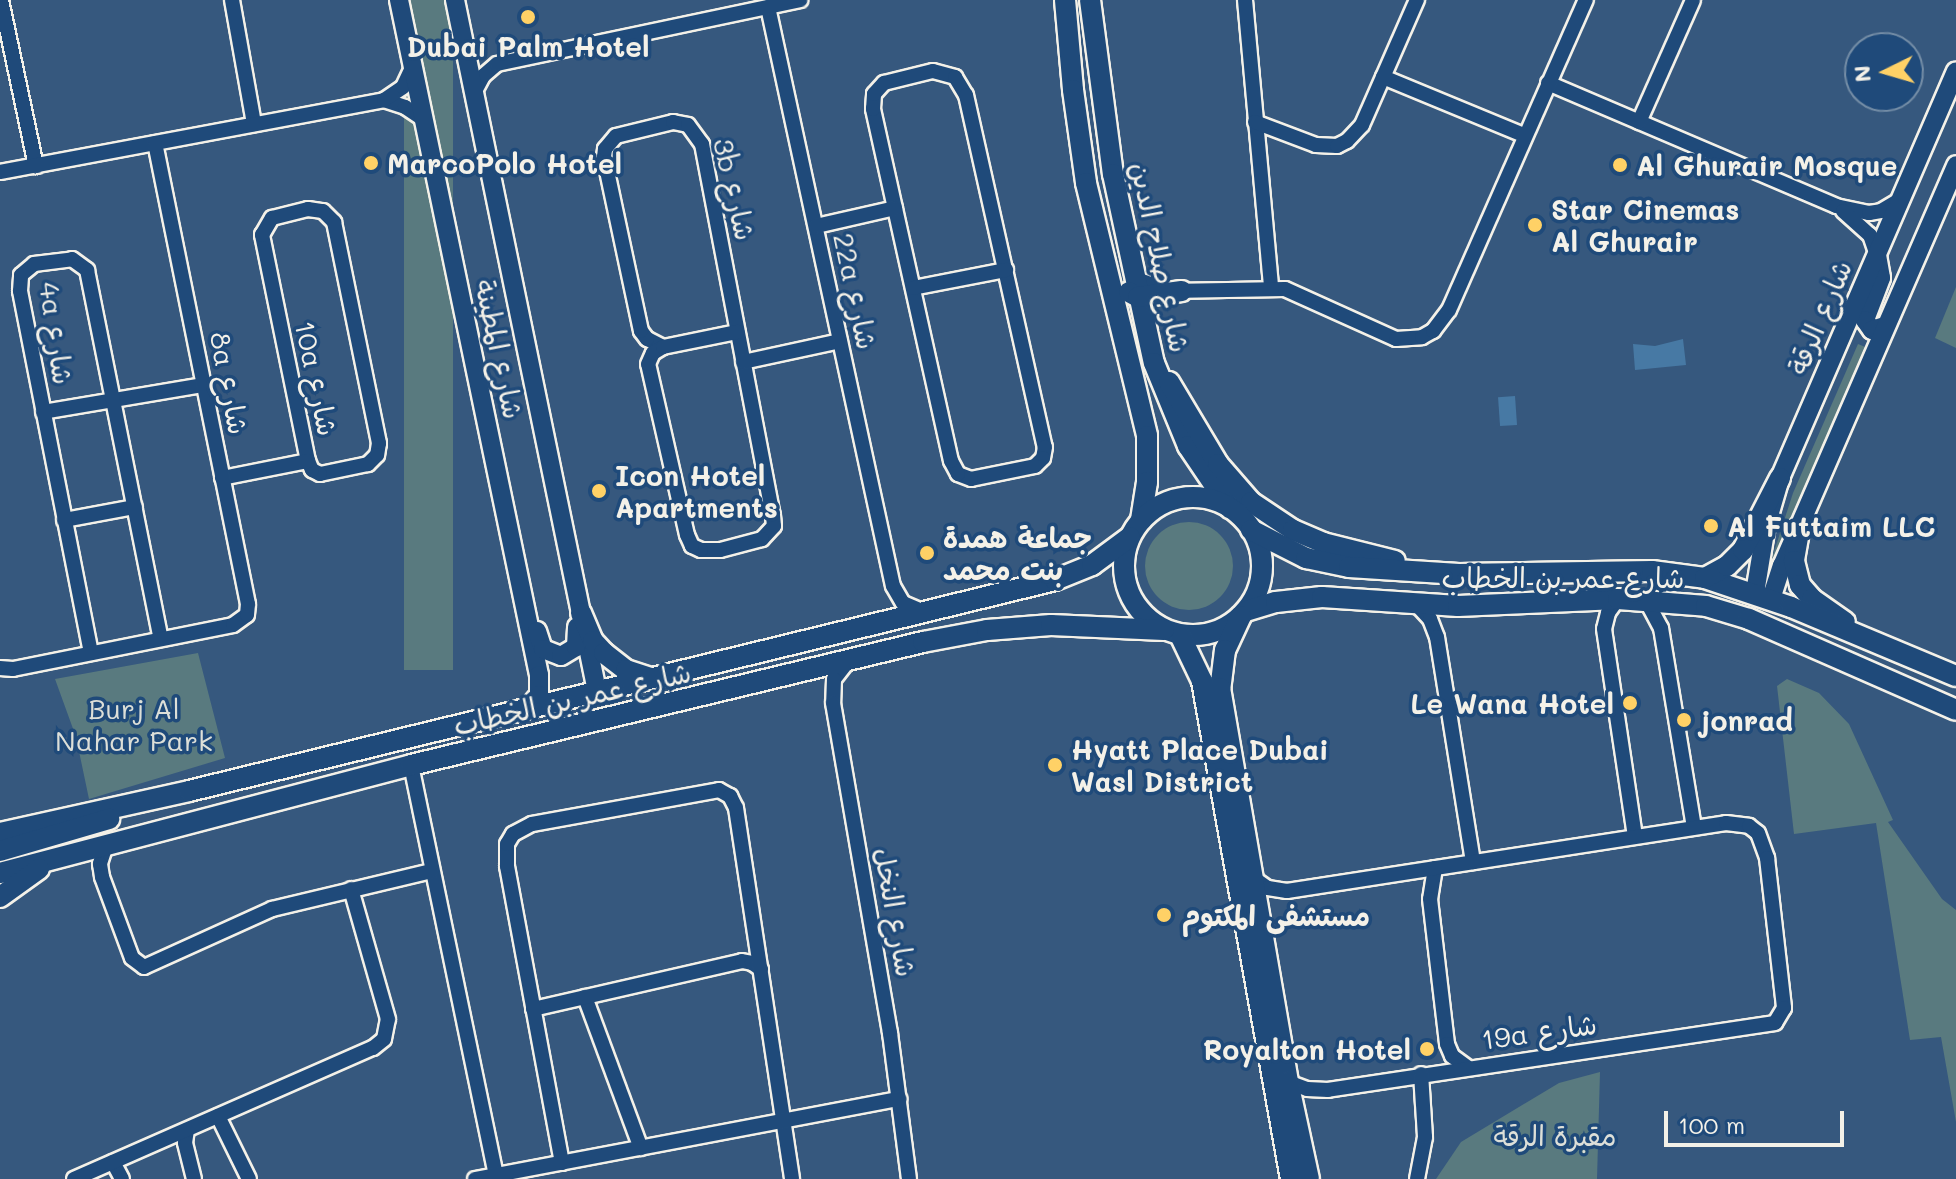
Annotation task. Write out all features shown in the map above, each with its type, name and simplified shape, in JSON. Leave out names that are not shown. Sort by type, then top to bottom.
[{"type":"main road","name":"شارع صلاح الدين","points":[[1065,0],[1076,119],[1086,183],[1109,289],[1144,416],[1148,470],[1135,529]]},
{"type":"main road","name":"شارع صلاح الدين","points":[[1090,0],[1108,146],[1154,363],[1188,446],[1230,508]]},
{"type":"main road","points":[[1086,183],[1099,199],[1121,284],[1182,291]]},
{"type":"main road","points":[[1154,363],[1182,401],[1218,464],[1251,502],[1271,517],[1323,543],[1438,572]]},
{"type":"main road","points":[[1705,578],[1727,566],[1743,550],[1780,478]]},
{"type":"main road","points":[[1244,613],[1208,634],[1172,632],[1146,618],[1128,590],[1124,558],[1135,529],[1153,510],[1184,498],[1200,498],[1230,508],[1251,530],[1262,563],[1255,596],[1225,650],[1220,688],[1258,918],[1309,1179]]},
{"type":"main road","points":[[1800,526],[1794,561],[1800,585],[1858,637]]},
{"type":"main road","name":"شارع عمر بن الخطاب","points":[[0,833],[145,801],[1055,580],[1092,565],[1135,529]]},
{"type":"main road","name":"شارع عمر بن الخطاب","points":[[1251,530],[1285,550],[1327,564],[1438,572],[1629,570],[1705,578],[1763,596],[1956,676]]},
{"type":"main road","points":[[1758,623],[1763,596]]},
{"type":"main road","name":"شارع عمر بن الخطاب","points":[[1244,613],[1276,602],[1322,597],[1417,605],[1498,605],[1618,599],[1706,606],[1758,623],[1956,710]]},
{"type":"main road","points":[[581,613],[593,641],[604,653],[626,670],[650,678]]},
{"type":"main road","name":"شارع عمر بن الخطاب","points":[[0,873],[411,765],[954,636],[1019,627],[1083,625],[1172,632]]},
{"type":"main road","points":[[1172,632],[1202,681],[1291,1179]]},
{"type":"main road","points":[[502,743],[518,730],[586,710],[597,691]]},
{"type":"main road","points":[[0,851],[95,824],[145,801]]},
{"type":"main road","points":[[0,821],[61,818]]},
{"type":"main road","points":[[0,897],[26,877],[63,856]]},
{"type":"street","points":[[1,0],[36,166]]},
{"type":"street","points":[[232,0],[254,124]]},
{"type":"street","name":"شارع المطينة","points":[[399,0],[541,687],[529,707]]},
{"type":"street","name":"شارع المطينة","points":[[455,0],[597,691]]},
{"type":"street","points":[[474,93],[483,76],[497,64],[730,7],[768,7],[800,0]]},
{"type":"street","points":[[1245,0],[1271,288]]},
{"type":"street","points":[[1255,122],[1316,145],[1337,146],[1347,141],[1362,125],[1417,0]]},
{"type":"street","points":[[1143,319],[1160,302],[1182,291],[1271,288],[1289,290],[1396,339],[1422,337],[1433,331],[1449,310],[1586,0]]},
{"type":"street","points":[[1639,122],[1693,0]]},
{"type":"street","name":"22a شارع","points":[[768,7],[893,586]]},
{"type":"street","points":[[464,46],[479,58],[497,64]]},
{"type":"street","points":[[0,172],[384,100],[403,87],[413,66]]},
{"type":"street","points":[[933,71],[948,73],[960,82],[966,95],[1006,270],[1045,453],[1035,466],[979,479],[964,478],[953,468],[873,109],[874,94],[891,80],[933,71]]},
{"type":"street","name":"شارع الرقة","points":[[1763,596],[1766,526],[1780,478],[1956,71]]},
{"type":"street","points":[[1383,77],[1524,135]]},
{"type":"street","points":[[1548,83],[1836,206],[1869,213],[1881,211],[1901,199]]},
{"type":"street","points":[[384,100],[405,107],[423,119]]},
{"type":"street","name":"3b شارع","points":[[673,122],[688,125],[702,144],[737,332],[772,500],[774,526],[753,542],[701,550],[692,546],[687,535],[649,371],[649,358],[663,347],[647,339],[641,331],[604,157],[609,141],[616,136],[673,122]]},
{"type":"street","name":"8a شارع","points":[[155,143],[248,604],[247,615],[233,625],[161,639]]},
{"type":"street","points":[[1763,596],[1800,526],[1956,165]]},
{"type":"street","points":[[1836,206],[1863,226],[1875,244],[1881,278],[1865,320],[1872,330],[1884,326]]},
{"type":"street","points":[[816,226],[895,208]]},
{"type":"street","name":"10a شارع","points":[[316,209],[329,215],[336,229],[379,449],[368,464],[325,473],[312,470],[308,461],[262,235],[272,218],[316,209]]},
{"type":"street","name":"4a شارع","points":[[91,653],[19,285],[24,270],[34,264],[72,259],[87,270],[161,639]]},
{"type":"street","points":[[913,288],[1006,270]]},
{"type":"street","points":[[663,347],[737,332]]},
{"type":"street","points":[[743,362],[840,341]]},
{"type":"street","points":[[43,412],[203,385]]},
{"type":"street","points":[[222,478],[308,461]]},
{"type":"street","points":[[64,520],[135,507]]},
{"type":"street","points":[[507,520],[518,543],[539,640],[551,655],[570,653],[579,639],[570,560]]},
{"type":"street","points":[[893,586],[903,603],[922,611]]},
{"type":"street","points":[[878,621],[890,606],[893,586]]},
{"type":"street","points":[[1618,599],[1608,613],[1604,629],[1635,837]]},
{"type":"street","points":[[1252,877],[1268,888],[1287,891],[1694,827],[1661,628],[1646,600]]},
{"type":"street","points":[[1417,605],[1430,619],[1437,637],[1473,862]]},
{"type":"street","points":[[6,668],[161,639]]},
{"type":"street","name":"شارع النخل","points":[[849,660],[834,679],[833,703],[900,1099],[909,1179]]},
{"type":"street","points":[[411,765],[486,1137],[485,1177],[900,1099]]},
{"type":"street","points":[[562,1163],[507,866],[507,844],[522,827],[532,824],[712,790],[730,796],[736,808],[792,1179]]},
{"type":"street","name":"19a شارع","points":[[1288,1082],[1318,1091],[1467,1067],[1764,1027],[1780,1019],[1784,1002],[1767,858],[1758,833],[1738,823],[1694,827]]},
{"type":"street","points":[[106,845],[100,864],[102,877],[132,958],[139,965],[154,966],[272,909],[432,871]]},
{"type":"street","points":[[1435,868],[1430,899],[1447,1044],[1456,1060],[1467,1067]]},
{"type":"street","points":[[74,1179],[373,1048],[384,1039],[388,1019],[351,889]]},
{"type":"street","points":[[1258,918],[1270,901],[1287,891]]},
{"type":"street","points":[[533,1009],[742,961],[761,969]]},
{"type":"street","points":[[585,997],[641,1148]]},
{"type":"street","points":[[1417,1179],[1425,1137],[1421,1074]]},
{"type":"street","points":[[218,1116],[249,1179]]},
{"type":"street","points":[[187,1130],[185,1143],[194,1179]]},
{"type":"street","points":[[113,1162],[122,1179]]},
{"type":"green space","points":[[404,0],[453,0],[453,670],[404,670]]},
{"type":"green space","points":[[1956,287],[1956,348],[1935,338]]},
{"type":"green space","points":[[1858,344],[1870,349],[1778,563],[1771,561],[1793,493]]},
{"type":"green space","points":[[1189,522],[1206,525],[1220,535],[1230,549],[1233,566],[1230,583],[1220,597],[1206,607],[1189,610],[1172,607],[1158,597],[1148,583],[1145,566],[1148,549],[1158,535],[1172,525]]},
{"type":"green space","name":"Burj Al Nahar Park","points":[[198,653],[225,758],[89,799],[76,737],[55,679]]},
{"type":"green space","points":[[1787,679],[1819,693],[1849,724],[1893,820],[1888,822],[1942,899],[1956,910],[1956,1122],[1941,1037],[1910,1040],[1876,823],[1794,834],[1777,686]]},
{"type":"green space","name":"مقبرة الرقة","points":[[1600,1072],[1597,1179],[1436,1179],[1461,1142],[1559,1083]]},
{"type":"water","points":[[1683,339],[1686,365],[1635,370],[1633,344],[1655,346]]},
{"type":"water","points":[[1515,396],[1517,425],[1500,426],[1498,397]]},
{"type":"place","name":"Dubai Palm Hotel","points":[[528,17]]},
{"type":"place","name":"MarcoPolo Hotel","points":[[371,163]]},
{"type":"place","name":"Al Ghurair Mosque","points":[[1620,165]]},
{"type":"place","name":"Star Cinemas Al Ghurair","points":[[1535,225]]},
{"type":"place","name":"Icon Hotel Apartments","points":[[599,491]]},
{"type":"place","name":"Al Futtaim LLC","points":[[1711,526]]},
{"type":"place","name":"جماعة همدة بنت محمد","points":[[927,553]]},
{"type":"place","name":"Le Wana Hotel","points":[[1630,703]]},
{"type":"place","name":"jonrad","points":[[1684,720]]},
{"type":"place","name":"Hyatt Place Dubai Wasl District","points":[[1055,765]]},
{"type":"place","name":"مستشفى المكتوم","points":[[1164,915]]},
{"type":"place","name":"Royalton Hotel","points":[[1427,1049]]}]
